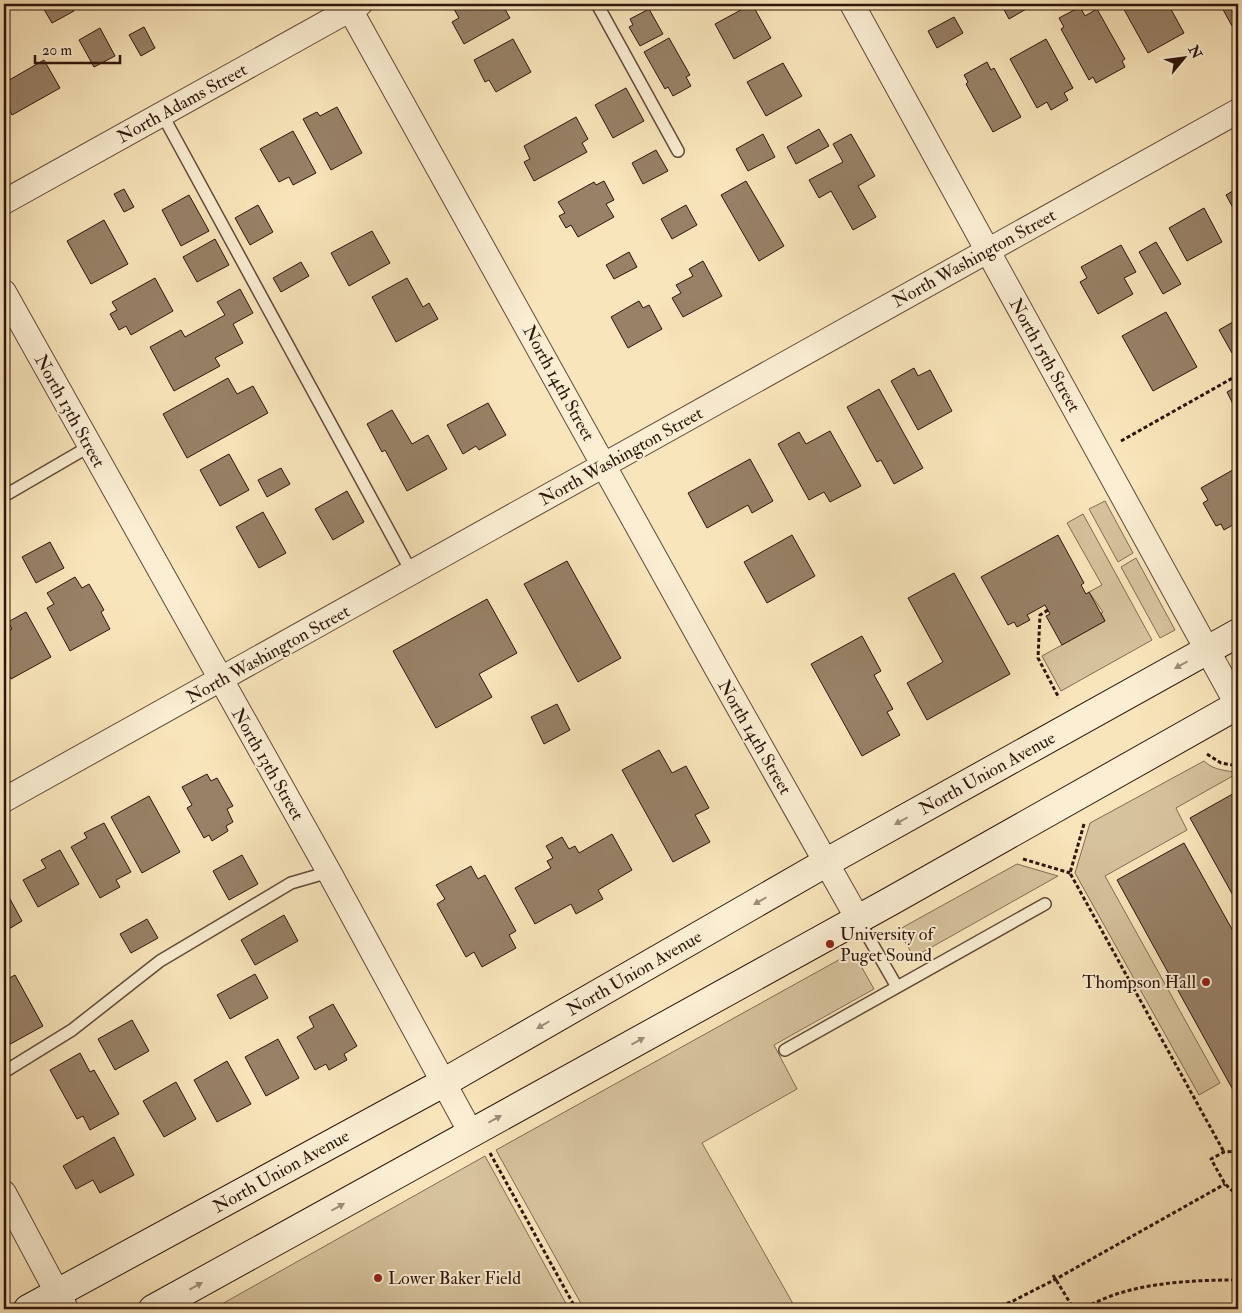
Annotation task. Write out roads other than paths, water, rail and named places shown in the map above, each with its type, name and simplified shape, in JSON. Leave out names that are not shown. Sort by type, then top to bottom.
[{"type":"street","name":"North 15th Street","points":[[852,4],[1238,705]]},
{"type":"street","name":"North Adams Street","points":[[4,202],[353,6]]},
{"type":"street","name":"North 14th Street","points":[[353,6],[713,662],[858,919]]},
{"type":"street","name":"North Washington Street","points":[[4,800],[1238,111]]},
{"type":"street","name":"North 13th Street","points":[[4,292],[220,681],[329,872],[471,1133]]},
{"type":"street","name":"North Union Avenue","points":[[28,1309],[61,1301],[826,862],[1238,632]]},
{"type":"street","points":[[153,1309],[858,919],[1238,705]]},
{"type":"street","points":[[4,1193],[61,1301]]},
{"type":"lane","points":[[597,4],[678,151]]},
{"type":"lane","points":[[162,114],[412,573]]},
{"type":"lane","points":[[4,496],[90,446]]},
{"type":"lane","points":[[4,1072],[72,1030],[160,961],[291,883],[329,872]]},
{"type":"lane","points":[[785,1050],[1045,904]]},
{"type":"lane","points":[[858,919],[897,987]]},
{"type":"place","name":"University of Puget Sound","points":[[830,944]]},
{"type":"place","name":"Thompson Hall","points":[[1206,982]]},
{"type":"place","name":"Lower Baker Field","points":[[378,1278]]}]
